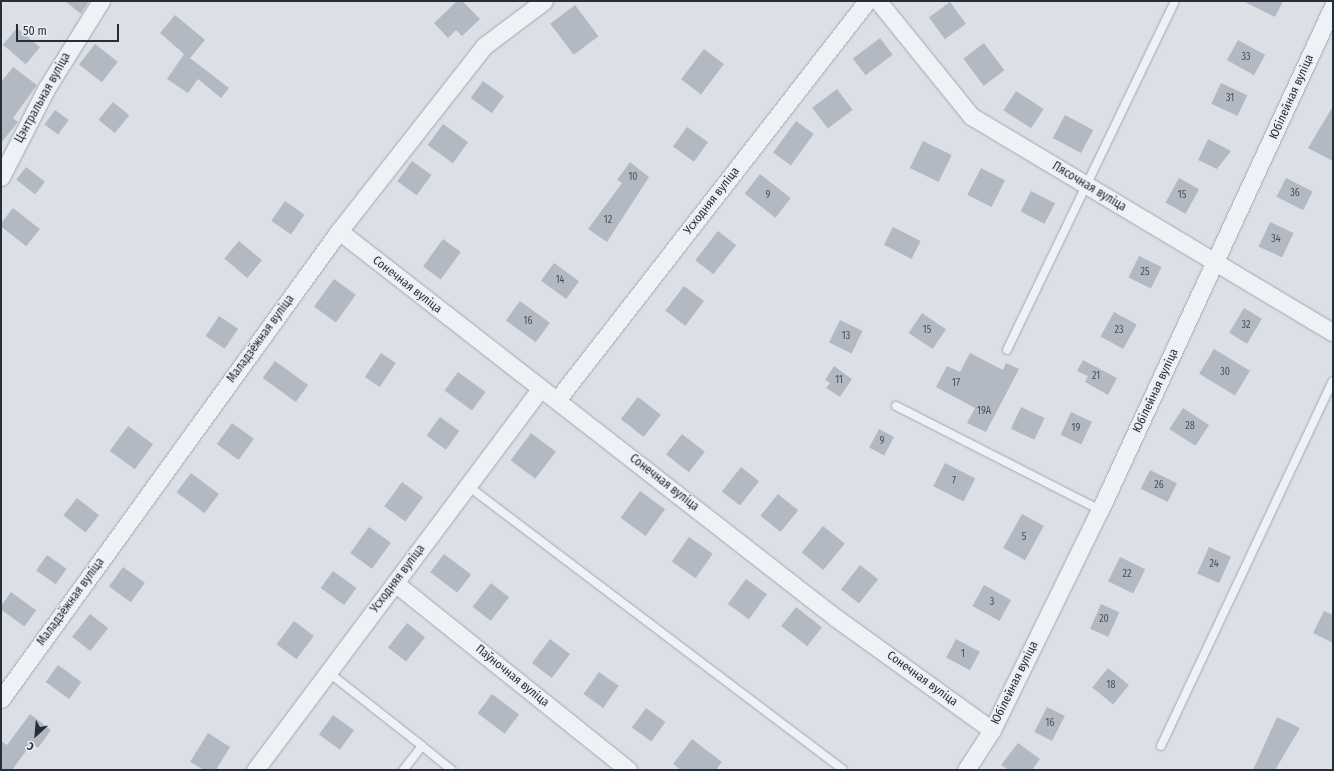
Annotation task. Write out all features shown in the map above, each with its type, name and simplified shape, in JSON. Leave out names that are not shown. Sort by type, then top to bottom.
[{"type":"street","name":"Цэнтральная вуліца","points":[[1,177],[46,89],[101,1]]},
{"type":"street","name":"Маладзёжная вуліца","points":[[1,699],[339,231],[484,46],[544,1]]},
{"type":"street","name":"Усходняя вуліца","points":[[557,400],[867,1]]},
{"type":"street","name":"Пясочная вуліца","points":[[878,1],[971,116],[1333,333]]},
{"type":"street","name":"Юбілейная вуліца","points":[[966,770],[992,730],[1100,510],[1216,264],[1333,6]]},
{"type":"street","name":"Сонечная вуліца","points":[[339,231],[836,618],[992,730]]},
{"type":"street","name":"Усходняя вуліца","points":[[255,770],[540,389]]},
{"type":"street","name":"Паўночная вуліца","points":[[395,582],[628,770]]},
{"type":"lane","points":[[1007,350],[1175,1]]},
{"type":"lane","points":[[1161,746],[1333,381]]},
{"type":"lane","points":[[896,406],[1100,510]]},
{"type":"lane","points":[[468,486],[843,770]]},
{"type":"lane","points":[[328,672],[452,770]]},
{"type":"lane","points":[[404,770],[422,746]]},
{"type":"building","points":[[65,1],[89,1],[81,14]]},
{"type":"building","points":[[457,1],[462,1],[480,19],[462,36],[456,30],[448,38],[434,23]]},
{"type":"building","points":[[1243,1],[1283,1],[1275,17]]},
{"type":"building","points":[[950,2],[966,24],[945,39],[929,17]]},
{"type":"building","points":[[575,5],[598,36],[574,55],[550,24]]},
{"type":"building","points":[[175,15],[205,40],[190,58],[229,88],[221,98],[198,79],[188,93],[167,79],[184,54],[160,33]]},
{"type":"building","points":[[17,28],[40,47],[26,64],[3,45]]},
{"type":"building","points":[[880,38],[893,55],[865,75],[853,58]]},
{"type":"building","points":[[1238,40],[1265,55],[1254,75],[1227,60]]},
{"type":"building","points":[[984,43],[1004,70],[984,86],[963,59]]},
{"type":"building","points":[[95,44],[118,62],[102,82],[79,64]]},
{"type":"building","points":[[704,49],[724,64],[701,94],[681,79]]},
{"type":"building","points":[[13,67],[37,85],[13,118],[18,122],[1,143],[1,82]]},
{"type":"building","points":[[483,81],[504,96],[492,113],[471,98]]},
{"type":"building","points":[[1221,83],[1247,95],[1238,116],[1211,104]]},
{"type":"building","points":[[837,89],[853,110],[828,128],[812,108]]},
{"type":"building","points":[[1016,91],[1044,109],[1031,128],[1003,110]]},
{"type":"building","points":[[113,102],[129,115],[115,133],[99,120]]},
{"type":"building","points":[[1333,106],[1333,161],[1308,148]]},
{"type":"building","points":[[55,110],[69,120],[58,135],[44,125]]},
{"type":"building","points":[[1065,115],[1093,130],[1081,153],[1053,138]]},
{"type":"building","points":[[796,121],[814,134],[791,165],[773,153]]},
{"type":"building","points":[[443,124],[468,142],[453,163],[428,145]]},
{"type":"building","points":[[687,127],[708,142],[694,162],[673,146]]},
{"type":"building","points":[[1208,139],[1231,151],[1217,169],[1198,160]]},
{"type":"building","points":[[923,141],[952,155],[939,182],[910,168]]},
{"type":"building","points":[[412,161],[431,175],[417,195],[397,181]]},
{"type":"building","points":[[630,162],[649,177],[607,242],[588,229],[622,183],[617,180]]},
{"type":"building","points":[[26,167],[45,182],[35,194],[16,180]]},
{"type":"building","points":[[981,168],[1005,180],[991,207],[967,195]]},
{"type":"building","points":[[760,174],[791,198],[775,218],[745,194]]},
{"type":"building","points":[[1179,178],[1199,189],[1186,214],[1165,202]]},
{"type":"building","points":[[1286,178],[1313,192],[1303,210],[1276,197]]},
{"type":"building","points":[[1031,191],[1055,203],[1045,224],[1021,211]]},
{"type":"building","points":[[285,201],[305,215],[291,234],[271,221]]},
{"type":"building","points":[[13,208],[40,229],[26,246],[1,227],[1,223]]},
{"type":"building","points":[[1270,222],[1294,233],[1282,257],[1259,246]]},
{"type":"building","points":[[893,227],[921,241],[912,259],[884,245]]},
{"type":"building","points":[[718,231],[736,245],[713,274],[695,260]]},
{"type":"building","points":[[443,239],[461,252],[441,279],[423,267]]},
{"type":"building","points":[[239,241],[262,260],[247,278],[224,259]]},
{"type":"building","points":[[1139,256],[1161,267],[1151,289],[1128,278]]},
{"type":"building","points":[[554,263],[579,281],[566,299],[541,281]]},
{"type":"building","points":[[334,279],[356,295],[336,322],[314,307]]},
{"type":"building","points":[[684,286],[704,301],[685,326],[665,311]]},
{"type":"building","points":[[520,301],[550,323],[536,342],[506,320]]},
{"type":"building","points":[[1244,308],[1262,319],[1247,344],[1229,333]]},
{"type":"building","points":[[1114,312],[1137,325],[1123,349],[1100,336]]},
{"type":"building","points":[[922,313],[946,329],[933,349],[909,333]]},
{"type":"building","points":[[219,316],[238,329],[225,349],[206,336]]},
{"type":"building","points":[[840,320],[862,331],[852,353],[829,342]]},
{"type":"building","points":[[1214,349],[1250,371],[1235,395],[1199,374]]},
{"type":"building","points":[[381,353],[396,363],[380,387],[365,377]]},
{"type":"building","points":[[970,353],[1003,370],[1006,363],[1019,369],[986,432],[967,423],[975,408],[936,387],[947,366],[960,372]]},
{"type":"building","points":[[1083,360],[1117,378],[1108,395],[1085,382],[1088,376],[1077,371]]},
{"type":"building","points":[[275,361],[308,385],[296,402],[263,378]]},
{"type":"building","points":[[834,366],[852,379],[840,397],[826,388],[830,383],[825,380]]},
{"type":"building","points":[[458,372],[486,392],[472,411],[444,391]]},
{"type":"building","points":[[638,397],[661,415],[644,437],[621,419]]},
{"type":"building","points":[[1021,407],[1045,418],[1034,440],[1011,429]]},
{"type":"building","points":[[1183,408],[1209,425],[1195,446],[1169,429]]},
{"type":"building","points":[[1071,412],[1092,422],[1081,444],[1060,435]]},
{"type":"building","points":[[440,417],[459,431],[446,450],[426,436]]},
{"type":"building","points":[[232,423],[254,439],[239,460],[217,444]]},
{"type":"building","points":[[128,426],[153,444],[135,469],[110,451]]},
{"type":"building","points":[[879,429],[894,437],[884,456],[869,448]]},
{"type":"building","points":[[531,433],[556,452],[535,479],[511,460]]},
{"type":"building","points":[[682,434],[705,452],[689,472],[666,454]]},
{"type":"building","points":[[945,463],[975,478],[963,502],[933,486]]},
{"type":"building","points":[[741,467],[759,481],[740,506],[722,491]]},
{"type":"building","points":[[1150,470],[1177,483],[1168,502],[1141,489]]},
{"type":"building","points":[[191,473],[219,494],[205,513],[177,492]]},
{"type":"building","points":[[402,482],[423,497],[405,522],[384,506]]},
{"type":"building","points":[[640,491],[665,509],[646,536],[621,518]]},
{"type":"building","points":[[778,494],[798,510],[781,532],[760,516]]},
{"type":"building","points":[[77,498],[99,515],[86,533],[63,515]]},
{"type":"building","points":[[1022,514],[1044,526],[1025,560],[1003,548]]},
{"type":"building","points":[[823,526],[845,544],[823,570],[802,552]]},
{"type":"building","points":[[369,527],[391,543],[372,569],[350,553]]},
{"type":"building","points":[[689,537],[713,554],[696,578],[672,562]]},
{"type":"building","points":[[1209,547],[1231,557],[1219,583],[1197,573]]},
{"type":"building","points":[[444,554],[471,574],[457,593],[430,572]]},
{"type":"building","points":[[47,555],[67,569],[56,584],[36,571]]},
{"type":"building","points":[[1120,557],[1145,569],[1133,594],[1108,581]]},
{"type":"building","points":[[860,565],[878,579],[859,604],[841,589]]},
{"type":"building","points":[[123,567],[145,583],[131,602],[109,586]]},
{"type":"building","points":[[333,571],[356,588],[344,605],[321,588]]},
{"type":"building","points":[[746,579],[767,594],[749,619],[728,604]]},
{"type":"building","points":[[491,583],[509,597],[491,621],[473,607]]},
{"type":"building","points":[[984,585],[1011,600],[999,621],[972,606]]},
{"type":"building","points":[[11,592],[36,610],[24,626],[1,609],[1,606]]},
{"type":"building","points":[[1101,604],[1119,612],[1108,637],[1090,629]]},
{"type":"building","points":[[796,607],[822,627],[807,646],[781,626]]},
{"type":"building","points":[[1324,611],[1333,615],[1333,643],[1313,633]]},
{"type":"building","points":[[90,614],[108,628],[90,651],[72,637]]},
{"type":"building","points":[[294,621],[314,636],[297,659],[277,644]]},
{"type":"building","points":[[407,623],[425,637],[406,662],[388,647]]},
{"type":"building","points":[[550,639],[570,654],[552,678],[532,663]]},
{"type":"building","points":[[956,639],[980,652],[970,670],[946,658]]},
{"type":"building","points":[[58,665],[81,682],[69,699],[46,682]]},
{"type":"building","points":[[1108,668],[1129,685],[1113,704],[1092,687]]},
{"type":"building","points":[[599,672],[619,686],[603,708],[584,694]]},
{"type":"building","points":[[492,694],[519,714],[505,734],[478,713]]},
{"type":"building","points":[[1047,707],[1065,716],[1052,741],[1034,732]]},
{"type":"building","points":[[646,708],[665,722],[651,742],[632,727]]},
{"type":"building","points":[[30,714],[51,730],[38,748],[32,743],[12,770],[1,770],[1,741],[7,745]]},
{"type":"building","points":[[333,715],[354,730],[340,750],[319,734]]},
{"type":"building","points":[[1277,717],[1300,728],[1275,770],[1253,770]]},
{"type":"building","points":[[208,733],[230,747],[216,770],[204,770],[190,762]]},
{"type":"building","points":[[692,739],[722,762],[716,770],[681,770],[673,764]]},
{"type":"building","points":[[1018,743],[1040,759],[1032,770],[1009,770],[1001,765]]}]
